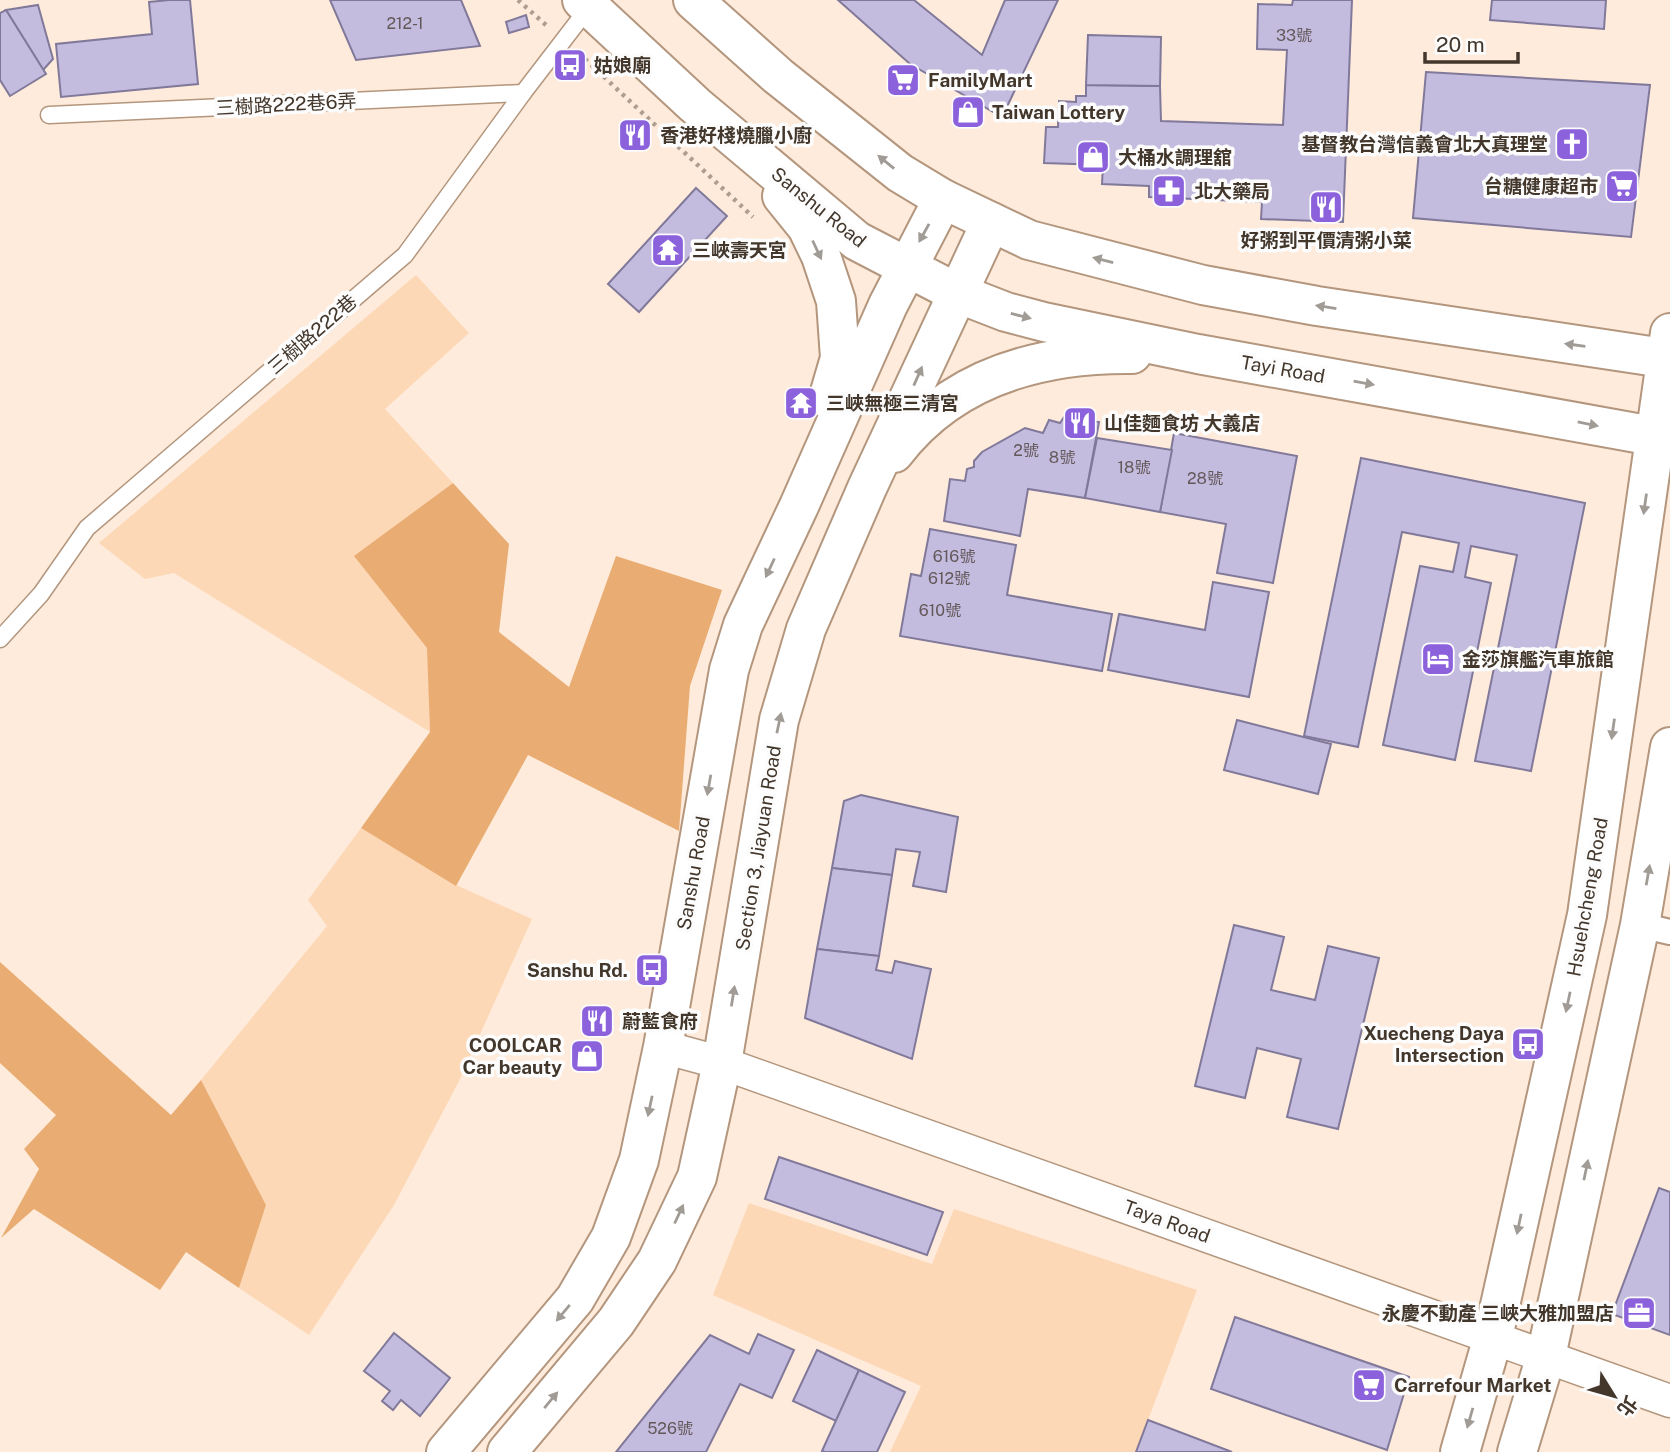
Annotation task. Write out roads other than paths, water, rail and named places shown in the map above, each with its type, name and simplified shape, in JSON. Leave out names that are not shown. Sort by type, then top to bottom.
[{"type":"street","points":[[692,0],[778,76],[890,165],[943,199],[1029,240],[1203,285],[1317,306],[1669,350]]},
{"type":"street","name":"Sanshu Road","points":[[588,2],[695,105],[857,241],[905,267]]},
{"type":"street","points":[[695,105],[781,196],[807,228],[821,256],[836,301],[840,358],[799,506]]},
{"type":"street","name":"Sanshu Road","points":[[446,1452],[575,1299],[611,1237],[639,1160],[663,1047],[729,670],[743,625],[905,267],[943,199]]},
{"type":"street","name":"Section 3, Jiayuan Road","points":[[507,1452],[616,1322],[657,1261],[697,1177],[722,1063],[779,720],[806,629],[867,488],[991,222]]},
{"type":"street","name":"Tayi Road","points":[[905,267],[957,293],[1006,312],[1032,318],[1198,354],[1662,438]]},
{"type":"street","name":"Hsuehcheng Road","points":[[1460,1452],[1493,1337],[1587,915],[1662,438],[1669,350]]},
{"type":"street","points":[[867,488],[910,432],[944,402],[975,384],[1036,364],[1104,354],[1198,354]]},
{"type":"street","points":[[1517,1452],[1546,1356],[1655,928],[1670,747]]},
{"type":"street","name":"Taya Road","points":[[663,1047],[722,1063],[1670,1401]]},
{"type":"lane","name":"三樹路222巷","points":[[0,639],[41,594],[86,528],[405,255],[588,2]]},
{"type":"lane","name":"三樹路222巷6弄","points":[[49,115],[523,93]]},
{"type":"place","name":"姑娘廟","points":[[570,65]]},
{"type":"place","name":"FamilyMart","points":[[903,80]]},
{"type":"place","name":"Taiwan Lottery","points":[[968,112]]},
{"type":"place","name":"香港好棧燒臘小廚","points":[[635,135]]},
{"type":"place","name":"基督教台灣信義會北大真理堂","points":[[1572,144]]},
{"type":"place","name":"大桶水調理舘","points":[[1093,157]]},
{"type":"place","name":"台糖健康超市","points":[[1622,186]]},
{"type":"place","name":"北大藥局","points":[[1169,191]]},
{"type":"place","name":"好粥到平價清粥小菜","points":[[1326,207]]},
{"type":"place","name":"三峽壽天宮","points":[[668,250]]},
{"type":"place","name":"三峽無極三清宮","points":[[801,403]]},
{"type":"place","name":"山佳麵食坊 大義店","points":[[1080,423]]},
{"type":"place","name":"金莎旗艦汽車旅館","points":[[1438,659]]},
{"type":"place","name":"Sanshu Rd.","points":[[652,970]]},
{"type":"place","name":"蔚藍食府","points":[[597,1021]]},
{"type":"place","name":"Xuecheng Daya Intersection","points":[[1528,1044]]},
{"type":"place","name":"COOLCAR Car beauty","points":[[587,1056]]},
{"type":"place","name":"永慶不動產 三峽大雅加盟店","points":[[1639,1313]]},
{"type":"place","name":"Carrefour Market","points":[[1369,1385]]}]
